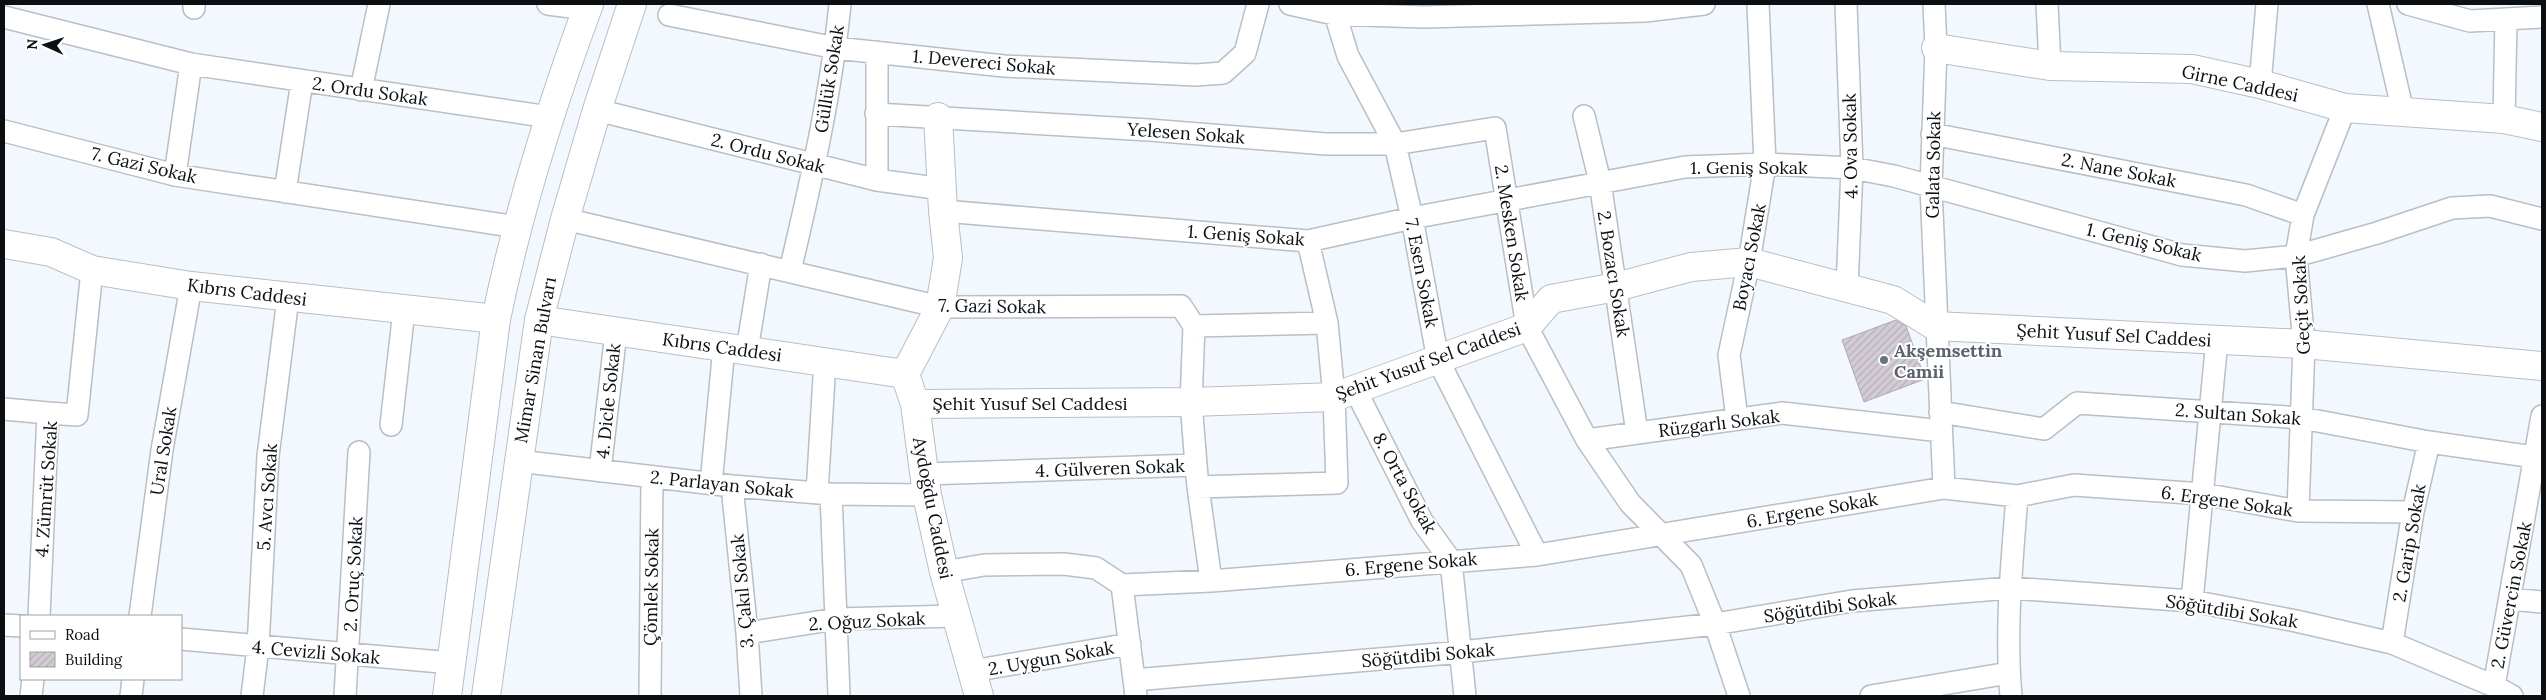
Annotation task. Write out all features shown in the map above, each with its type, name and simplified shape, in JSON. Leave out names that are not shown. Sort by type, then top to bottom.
[{"type":"main road","name":"Mimar Sinan Bulvarı","points":[[486,696],[539,320],[565,219],[597,110],[632,4]]},
{"type":"main road","points":[[447,696],[496,319],[518,227],[549,117],[588,6]]},
{"type":"main road","name":"Girne Caddesi","points":[[1936,48],[2050,66],[2192,70],[2260,84],[2345,108],[2504,119],[2542,127]]},
{"type":"main road","points":[[905,374],[940,307],[948,258],[942,200],[938,117]]},
{"type":"main road","name":"Kıbrıs Caddesi","points":[[4,244],[51,252],[92,270],[191,286],[496,319]]},
{"type":"main road","name":"Şehit Yusuf Sel Caddesi","points":[[915,404],[1191,402],[1345,393],[1527,326],[1551,299],[1616,287],[1691,267],[1749,262],[1893,300],[1935,326],[2304,344],[2542,366]]},
{"type":"main road","name":"Kıbrıs Caddesi","points":[[539,320],[905,374]]},
{"type":"main road","name":"Aydoğdu Caddesi","points":[[905,374],[915,404],[926,484],[944,572],[975,684]]},
{"type":"street","points":[[361,90],[379,4]]},
{"type":"street","points":[[548,4],[588,6]]},
{"type":"street","name":"Güllük Sokak","points":[[790,271],[816,165],[836,48],[840,4]]},
{"type":"street","name":"1. Devereci Sokak","points":[[669,14],[836,48],[1004,66],[1196,75],[1223,73],[1245,52],[1258,4]]},
{"type":"street","points":[[1290,4],[1333,9],[1645,11],[1704,4]]},
{"type":"street","name":"Boyacı Sokak","points":[[1737,419],[1729,356],[1749,262],[1765,164],[1758,4]]},
{"type":"street","name":"4. Ova Sokak","points":[[1846,4],[1852,168],[1847,288]]},
{"type":"street","name":"Galata Sokak","points":[[1934,4],[1936,48],[1931,187],[1935,326],[1944,488]]},
{"type":"street","points":[[2047,4],[2050,66]]},
{"type":"street","points":[[2260,84],[2266,4]]},
{"type":"street","points":[[2378,4],[2403,112]]},
{"type":"street","points":[[2408,4],[2470,21],[2542,17]]},
{"type":"street","name":"7. Esen Sokak","points":[[1333,9],[1348,56],[1395,144],[1412,218],[1438,360],[1536,555]]},
{"type":"street","name":"2. Ordu Sokak","points":[[4,17],[191,64],[549,117]]},
{"type":"street","points":[[2504,119],[2506,19]]},
{"type":"street","points":[[876,180],[877,52]]},
{"type":"street","points":[[175,175],[191,64]]},
{"type":"street","points":[[285,192],[302,81]]},
{"type":"street","name":"Geçit Sokak","points":[[2298,511],[2304,344],[2296,256],[2303,215],[2345,108]]},
{"type":"street","name":"2. Ordu Sokak","points":[[597,110],[876,180],[942,200]]},
{"type":"street","name":"Yelesen Sokak","points":[[876,114],[1326,144],[1395,144],[1495,128]]},
{"type":"street","name":"2. Bozacı Sokak","points":[[1584,116],[1600,182],[1637,433]]},
{"type":"street","name":"2. Mesken Sokak","points":[[1495,128],[1527,326],[1587,440],[1630,503],[1691,565],[1715,624],[1739,696]]},
{"type":"street","name":"7. Gazi Sokak","points":[[4,130],[175,175],[518,227]]},
{"type":"street","name":"2. Nane Sokak","points":[[1932,134],[2246,195],[2303,215]]},
{"type":"street","name":"1. Geniş Sokak","points":[[942,200],[1308,241],[1412,218],[1684,167],[1765,164],[1852,168],[1931,187],[2182,255],[2245,261],[2296,256],[2377,233],[2452,208],[2490,206],[2542,219]]},
{"type":"street","name":"7. Gazi Sokak","points":[[565,219],[940,307],[1181,306],[1194,326]]},
{"type":"street","points":[[1308,241],[1345,393]]},
{"type":"street","points":[[711,484],[735,349],[761,264]]},
{"type":"street","name":"4. Zümrüt Sokak","points":[[39,615],[48,413],[77,415],[92,270]]},
{"type":"street","name":"Ural Sokak","points":[[140,615],[162,450],[191,286]]},
{"type":"street","name":"5. Avcı Sokak","points":[[252,696],[258,647],[268,456],[288,298]]},
{"type":"street","points":[[391,425],[404,310]]},
{"type":"street","points":[[1196,466],[1191,402],[1194,326],[1327,323]]},
{"type":"street","name":"4. Dicle Sokak","points":[[600,471],[616,332]]},
{"type":"street","points":[[2192,601],[2217,340]]},
{"type":"street","points":[[825,361],[824,493],[836,619],[839,695]]},
{"type":"street","name":"4. Gülveren Sokak","points":[[926,484],[1196,466],[1198,487],[1337,483],[1345,393]]},
{"type":"street","name":"8. Orta Sokak","points":[[1345,393],[1422,520],[1451,560],[1462,652],[1465,696]]},
{"type":"street","name":"2. Sultan Sokak","points":[[1941,421],[2044,428],[2077,403],[2302,418],[2429,442],[2539,457]]},
{"type":"street","points":[[4,409],[48,413]]},
{"type":"street","name":"Rüzgarlı Sokak","points":[[1587,440],[1782,413],[1941,421]]},
{"type":"street","name":"2. Güvercin Sokak","points":[[2503,691],[2511,599],[2539,457],[2542,416]]},
{"type":"street","name":"2. Garip Sokak","points":[[2392,643],[2413,512],[2429,442]]},
{"type":"street","name":"2. Oruç Sokak","points":[[345,696],[360,452]]},
{"type":"street","name":"2. Parlayan Sokak","points":[[518,461],[711,484],[824,493],[926,484]]},
{"type":"street","name":"Çömlek Sokak","points":[[650,696],[652,477]]},
{"type":"street","name":"6. Ergene Sokak","points":[[1122,586],[1210,582],[1451,560],[1536,555],[1662,536],[1944,488],[2017,496],[2074,485],[2203,494],[2298,511],[2413,512]]},
{"type":"street","name":"3. Çakıl Sokak","points":[[732,486],[747,633],[751,696]]},
{"type":"street","points":[[1198,487],[1210,582]]},
{"type":"street","points":[[2011,696],[2009,673],[2010,588],[2017,496]]},
{"type":"street","points":[[944,572],[984,565],[1064,564],[1096,568],[1122,586],[1135,688]]},
{"type":"street","name":"Söğütdibi Sokak","points":[[1135,688],[1715,624],[1852,601],[2010,588],[2192,601],[2296,621],[2392,643],[2503,691]]},
{"type":"street","points":[[2511,599],[2542,602]]},
{"type":"street","name":"2. Oğuz Sokak","points":[[747,633],[836,619],[956,616]]},
{"type":"street","points":[[4,625],[20,626]]},
{"type":"street","name":"4. Cevizli Sokak","points":[[182,639],[452,663]]},
{"type":"street","name":"2. Uygun Sokak","points":[[975,684],[1130,644]]},
{"type":"street","points":[[1871,696],[2009,673]]},
{"type":"street","points":[[31,696],[33,680]]},
{"type":"street","points":[[130,696],[133,680]]},
{"type":"building","name":"Akşemsettin Camii","points":[[1896,320],[1906,326],[1925,379],[1864,402],[1842,340]]},
{"type":"place","name":"Akşemsettin Camii","points":[[1884,360]]}]
